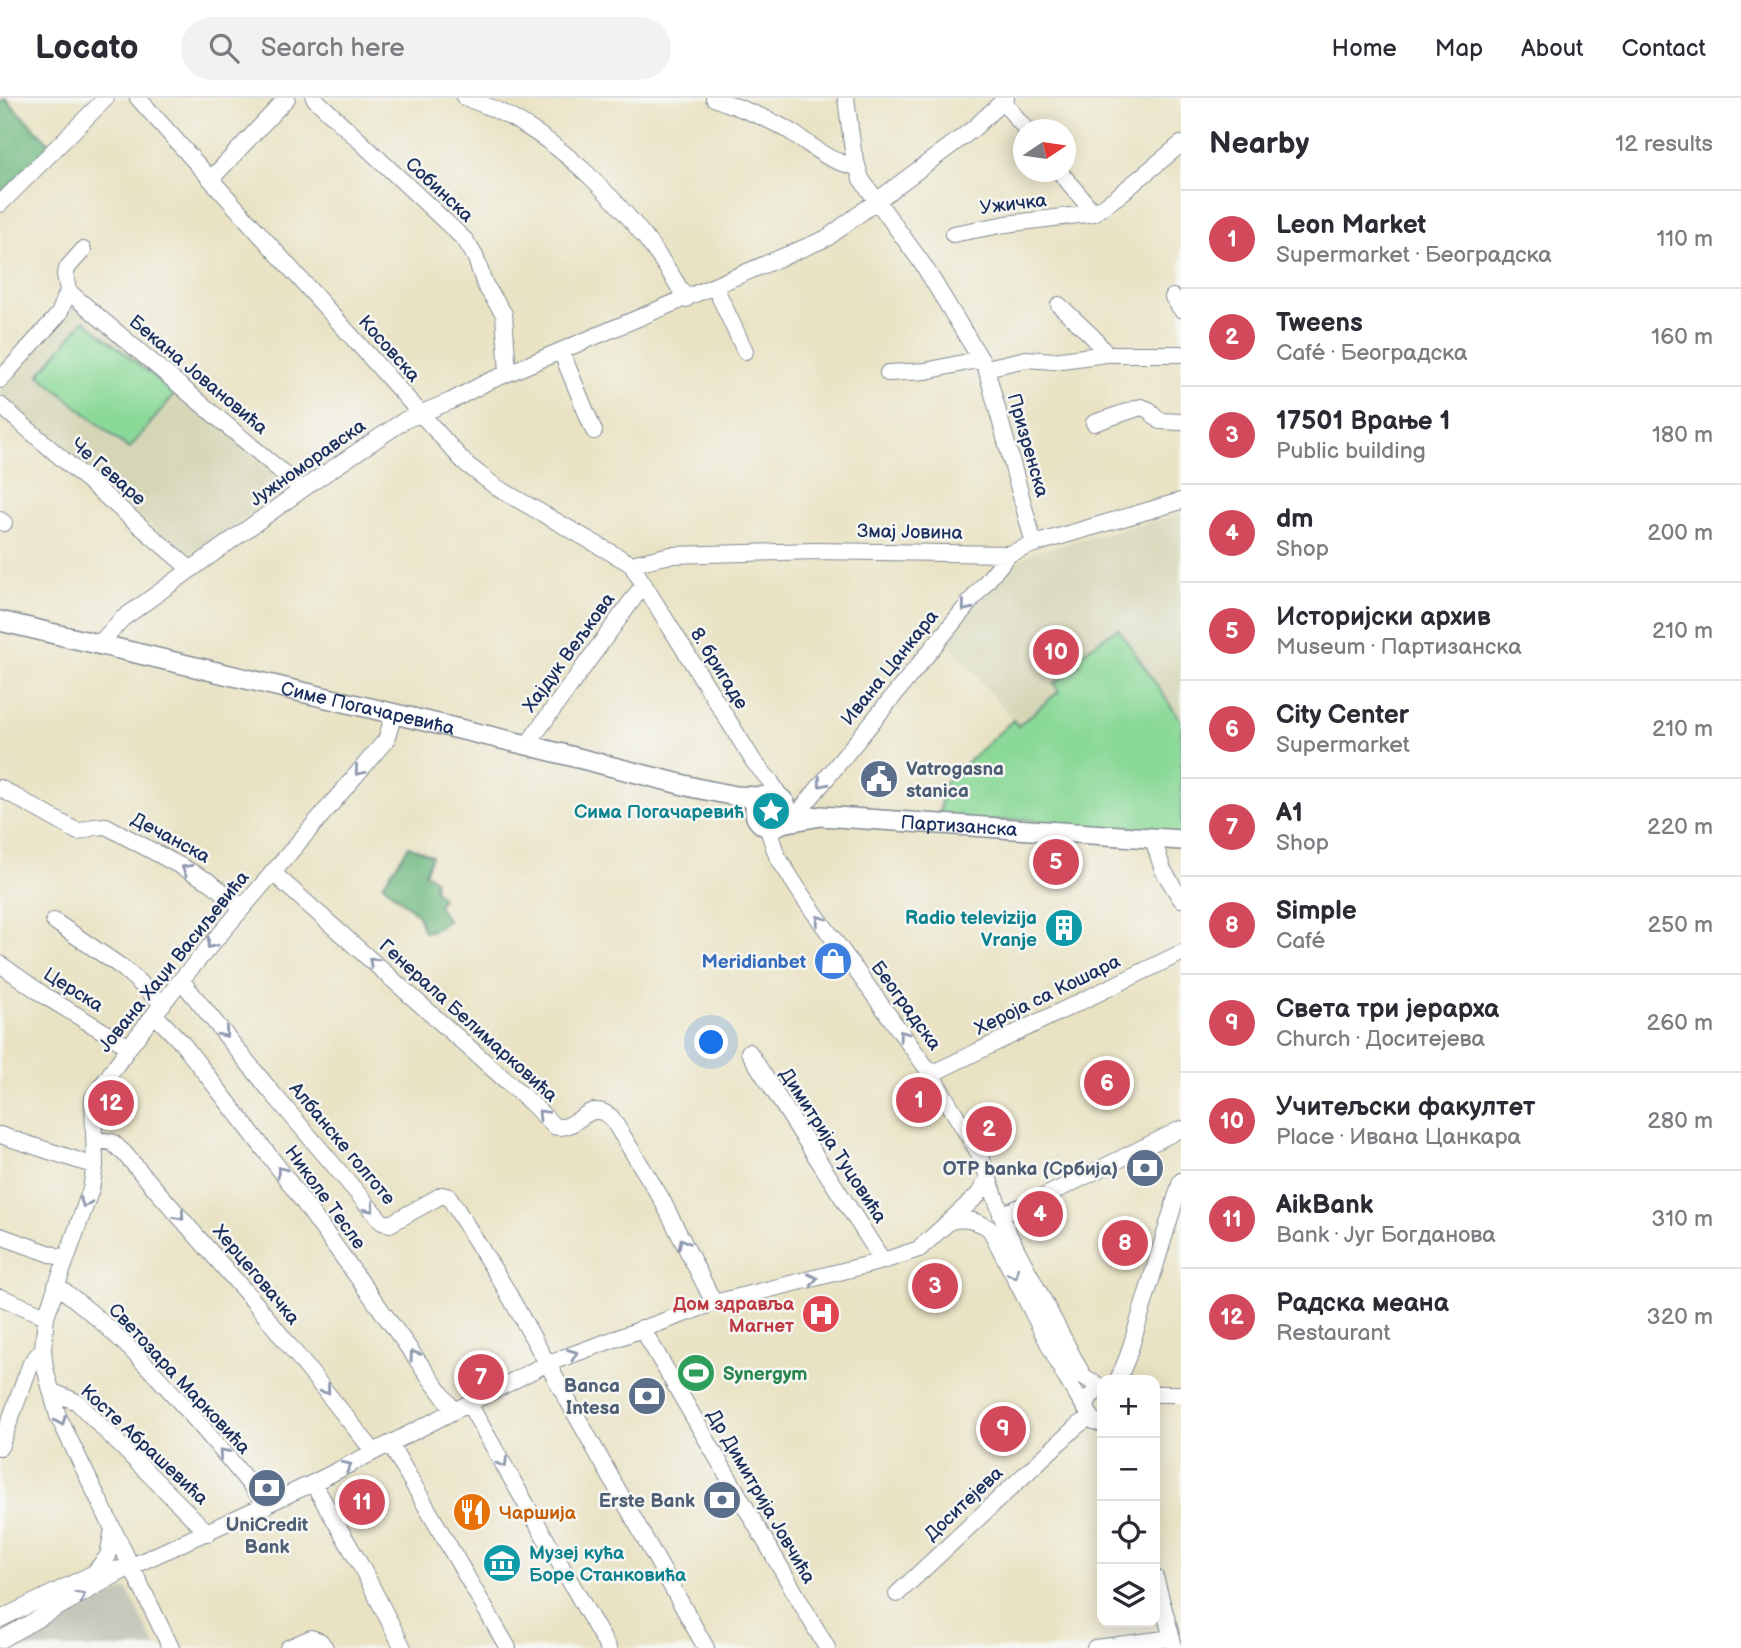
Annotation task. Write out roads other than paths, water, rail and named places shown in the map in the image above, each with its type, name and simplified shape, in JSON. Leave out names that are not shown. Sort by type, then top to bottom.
[{"type":"main road","name":"Симе Погачаревића","points":[[0,621],[527,745],[736,796],[774,808]]},
{"type":"main road","name":"Партизанска","points":[[774,808],[821,816],[1181,840]]},
{"type":"street","points":[[0,204],[106,98]]},
{"type":"street","name":"Косовска","points":[[138,98],[478,475],[631,564],[644,584]]},
{"type":"street","points":[[211,178],[287,98]]},
{"type":"street","name":"Собинска","points":[[314,98],[465,240],[475,256],[485,285],[504,314],[508,373]]},
{"type":"street","points":[[465,98],[483,103],[512,118],[576,165],[634,221],[671,272],[686,299]]},
{"type":"street","points":[[714,98],[778,125],[822,155],[857,167]]},
{"type":"street","name":"Призренска","points":[[846,98],[857,167],[866,188],[924,266],[984,364],[1034,544]]},
{"type":"street","points":[[1005,100],[1018,119]]},
{"type":"street","name":"Јужноморавска","points":[[99,644],[122,619],[190,569],[405,420],[508,373],[827,238],[973,129],[1005,100]]},
{"type":"street","points":[[1068,182],[1094,213],[1179,151]]},
{"type":"street","name":"Ужичка","points":[[953,234],[1006,223],[1094,213]]},
{"type":"street","points":[[0,380],[59,314],[68,292],[65,274],[83,250]]},
{"type":"street","points":[[715,287],[745,351]]},
{"type":"street","name":"Бекана Јовановића","points":[[68,292],[302,489]]},
{"type":"street","points":[[1059,305],[1093,337],[1106,354]]},
{"type":"street","points":[[561,351],[594,431]]},
{"type":"street","points":[[888,373],[1014,360],[1054,361],[1106,354],[1181,354]]},
{"type":"street","name":"Че Геваре","points":[[0,405],[190,569]]},
{"type":"street","points":[[1094,423],[1140,407],[1149,410],[1160,421],[1181,422]]},
{"type":"street","name":"Змај Јовина","points":[[631,564],[671,555],[814,551],[1009,554],[1034,544],[1181,501]]},
{"type":"street","name":"Ивана Цанкара","points":[[774,808],[1009,554]]},
{"type":"street","name":"8. бригаде","points":[[644,584],[761,773],[771,782],[774,808]]},
{"type":"street","name":"Хајдук Вељкова","points":[[527,745],[644,584]]},
{"type":"street","name":"Јована Хаџи Васиљевића","points":[[171,1648],[58,1416],[43,1349],[46,1317],[91,1189],[95,1166],[93,1098],[181,980],[386,740],[394,715]]},
{"type":"street","name":"Дечанска","points":[[0,788],[78,832],[106,826],[210,882],[242,907]]},
{"type":"street","name":"Београдска","points":[[774,808],[778,856],[803,897],[931,1074],[980,1155],[1001,1215],[1083,1376],[1097,1385]]},
{"type":"street","points":[[1153,839],[1163,870],[1181,899]]},
{"type":"street","name":"Генерала Белимарковића","points":[[272,872],[531,1102],[554,1126],[565,1127],[594,1110],[604,1111],[611,1116],[661,1198],[715,1303]]},
{"type":"street","name":"Николе Тесле","points":[[54,921],[123,968],[159,1010],[281,1171],[454,1411]]},
{"type":"street","name":"Хероја са Кошара","points":[[931,1074],[1181,953]]},
{"type":"street","name":"Церска","points":[[0,964],[45,996],[129,1047]]},
{"type":"street","name":"Албанске голготе","points":[[181,980],[382,1222],[390,1224],[442,1195],[449,1197],[504,1286],[546,1364]]},
{"type":"street","name":"Димитрија Туцовића","points":[[749,1052],[883,1261]]},
{"type":"street","points":[[1001,1215],[1181,1129]]},
{"type":"street","points":[[0,1135],[95,1166]]},
{"type":"street","name":"Херцеговачка","points":[[95,1140],[111,1142],[124,1153],[257,1304],[374,1452]]},
{"type":"street","points":[[0,1640],[130,1567],[313,1483],[546,1364],[715,1303],[883,1261],[919,1249],[978,1195],[989,1177]]},
{"type":"street","points":[[1120,1375],[1181,1181]]},
{"type":"street","points":[[951,1221],[976,1220],[990,1229],[1070,1385],[1093,1417]]},
{"type":"street","points":[[0,1236],[65,1259]]},
{"type":"street","name":"Светозара Марковића","points":[[56,1285],[74,1298],[176,1398],[267,1505]]},
{"type":"street","points":[[0,1297],[46,1317]]},
{"type":"street","name":"Др Димитрија Јовчића","points":[[642,1328],[827,1648]]},
{"type":"street","name":"Јована Хаџи Васиљевића","points":[[0,1447],[6,1415],[31,1363],[43,1349]]},
{"type":"street","points":[[546,1364],[706,1648]]},
{"type":"street","name":"Косте Абрашевића","points":[[51,1391],[77,1402],[208,1533]]},
{"type":"street","name":"Доситејева","points":[[897,1594],[1078,1425],[1093,1417],[1089,1396],[1097,1391]]},
{"type":"street","points":[[1160,1394],[1181,1394]]},
{"type":"street","points":[[469,1404],[608,1648]]},
{"type":"street","points":[[390,1444],[508,1648]]},
{"type":"street","points":[[313,1483],[361,1566],[403,1648]]},
{"type":"street","points":[[94,1573],[108,1556],[113,1529]]},
{"type":"street","points":[[0,1619],[94,1573],[130,1567]]},
{"type":"street","points":[[1094,1648],[1173,1643],[1160,1595]]},
{"type":"street","points":[[23,1608],[31,1624]]},
{"type":"street","points":[[288,1648],[311,1638],[320,1641],[325,1648]]},
{"type":"place","name":"Учитељски факултет","points":[[1056,652]]},
{"type":"place","name":"Vatrogasna stanica","points":[[879,779]]},
{"type":"place","name":"Сима Погачаревић","points":[[771,811]]},
{"type":"place","name":"Историјски архив","points":[[1056,862]]},
{"type":"place","name":"Radio televizija Vranje","points":[[1064,928]]},
{"type":"place","name":"Meridianbet","points":[[833,961]]},
{"type":"place","name":"City Center","points":[[1107,1083]]},
{"type":"place","name":"Leon Market","points":[[919,1100]]},
{"type":"place","name":"Радска меана","points":[[111,1103]]},
{"type":"place","name":"Tweens","points":[[989,1129]]},
{"type":"place","name":"OTP banka (Србија)","points":[[1145,1168]]},
{"type":"place","name":"dm","points":[[1040,1214]]},
{"type":"place","name":"Simple","points":[[1125,1243]]},
{"type":"place","name":"17501 Врање 1","points":[[935,1286]]},
{"type":"place","name":"Дом здравља Магнет","points":[[821,1314]]},
{"type":"place","name":"Synergym","points":[[696,1373]]},
{"type":"place","name":"A1","points":[[481,1377]]},
{"type":"place","name":"Banca Intesa","points":[[647,1396]]},
{"type":"place","name":"Света три јерарха","points":[[1003,1429]]},
{"type":"place","name":"UniCredit Bank","points":[[267,1488]]},
{"type":"place","name":"Erste Bank","points":[[722,1500]]},
{"type":"place","name":"AikBank","points":[[362,1502]]},
{"type":"place","name":"Чаршија","points":[[472,1512]]},
{"type":"place","name":"Музеј кућа Боре Станковића","points":[[502,1563]]}]
